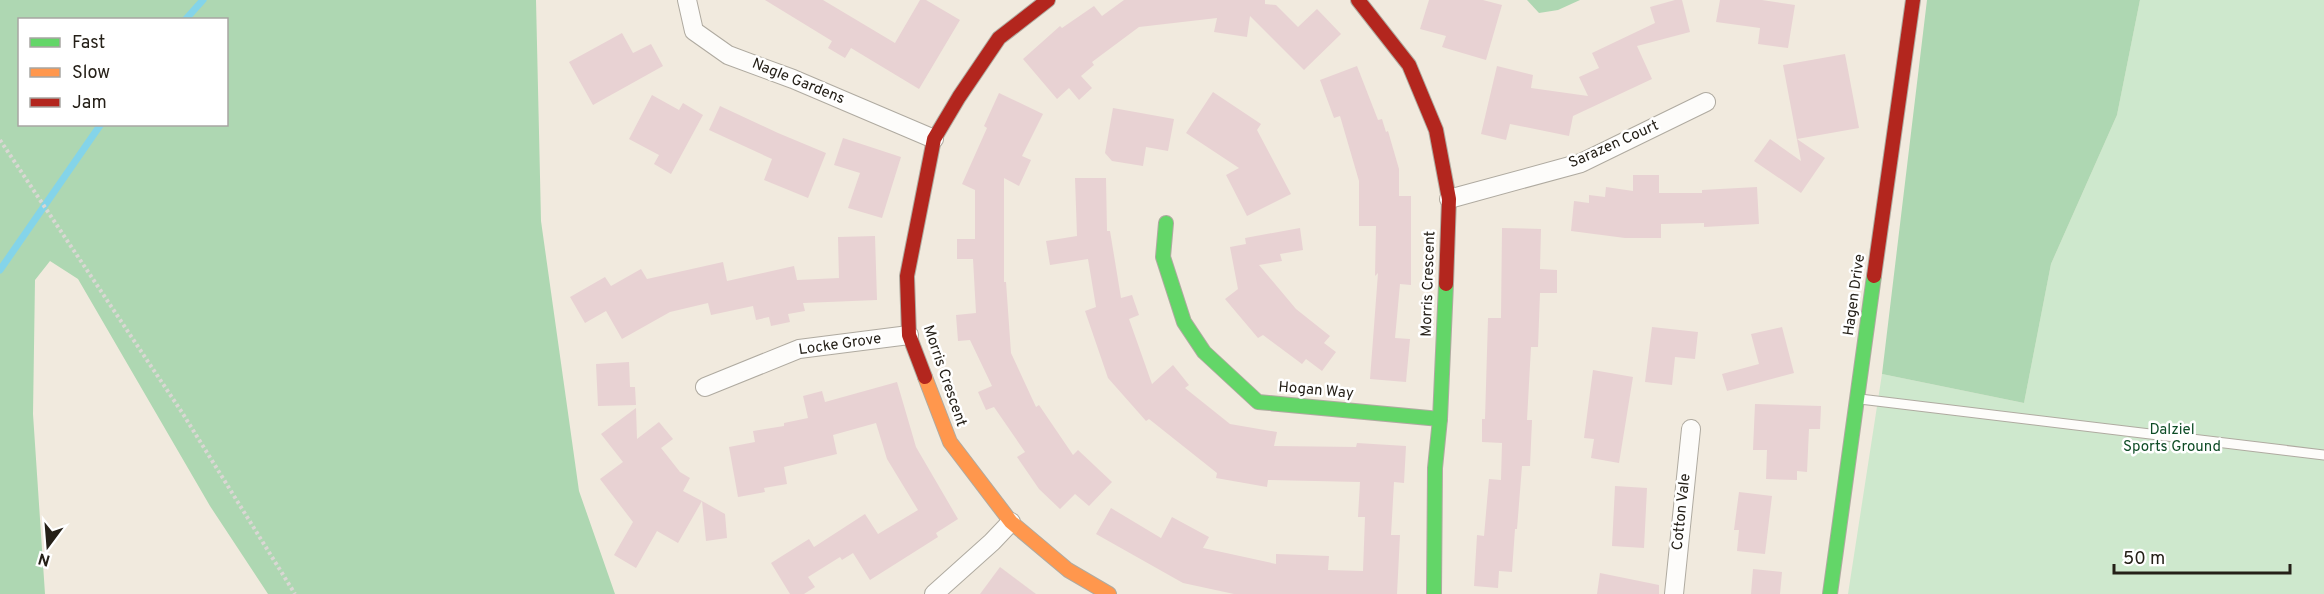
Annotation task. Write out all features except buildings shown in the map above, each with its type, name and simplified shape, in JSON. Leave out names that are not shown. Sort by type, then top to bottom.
[{"type":"street","name":"Nagle Gardens","points":[[687,0],[694,31],[728,55],[793,79],[934,139]]},
{"type":"street","name":"Morris Crescent","points":[[1048,0],[999,38],[958,97],[934,139],[908,276],[909,335],[950,442],[1011,522],[1068,570],[1109,594]]},
{"type":"street","name":"Morris Crescent","points":[[1358,0],[1409,65],[1436,130],[1449,199],[1440,419],[1435,468],[1434,594]]},
{"type":"street","name":"Hagen Drive","points":[[1830,594],[1913,0]]},
{"type":"street","name":"Sarazen Court","points":[[1449,199],[1581,163],[1706,102]]},
{"type":"street","name":"Hogan Way","points":[[1166,223],[1164,257],[1184,322],[1204,352],[1258,402],[1440,419]]},
{"type":"street","name":"Locke Grove","points":[[705,387],[799,349],[909,335]]},
{"type":"street","name":"Cotton Vale","points":[[1674,594],[1691,429]]},
{"type":"street","points":[[934,594],[1011,522]]},
{"type":"lane","points":[[1858,399],[2324,455]]},
{"type":"path","points":[[0,140],[183,414],[295,594]]},
{"type":"green space","points":[[0,0],[536,0],[541,221],[579,491],[615,594],[268,594],[210,506],[78,279],[50,261],[35,280],[33,414],[45,594],[0,594]]},
{"type":"green space","points":[[1527,0],[1580,0],[1558,10],[1539,13]]},
{"type":"green space","points":[[1927,0],[2140,0],[2117,115],[2051,264],[2024,403],[1882,374]]},
{"type":"green space","name":"Dalziel Sports Ground","points":[[2140,0],[2324,0],[2324,594],[1848,594],[1882,374],[2024,403],[2051,264],[2117,115]]},
{"type":"waterway","points":[[187,18],[203,0]]},
{"type":"waterway","points":[[0,270],[100,126]]},
{"type":"traffic: fast","points":[[1166,223],[1163,257],[1184,322],[1204,352],[1258,402],[1440,419]]},
{"type":"traffic: fast","points":[[1830,594],[1874,276]]},
{"type":"traffic: fast","points":[[1434,594],[1435,468],[1440,419],[1446,284]]},
{"type":"traffic: slow","points":[[925,377],[950,442],[1011,522],[1068,570],[1109,594]]},
{"type":"traffic: jam","points":[[925,377],[909,335],[907,276],[934,139],[999,38],[1048,0]]},
{"type":"traffic: jam","points":[[1358,0],[1409,65],[1436,130],[1449,199],[1446,284]]},
{"type":"traffic: jam","points":[[1874,276],[1913,0]]}]
